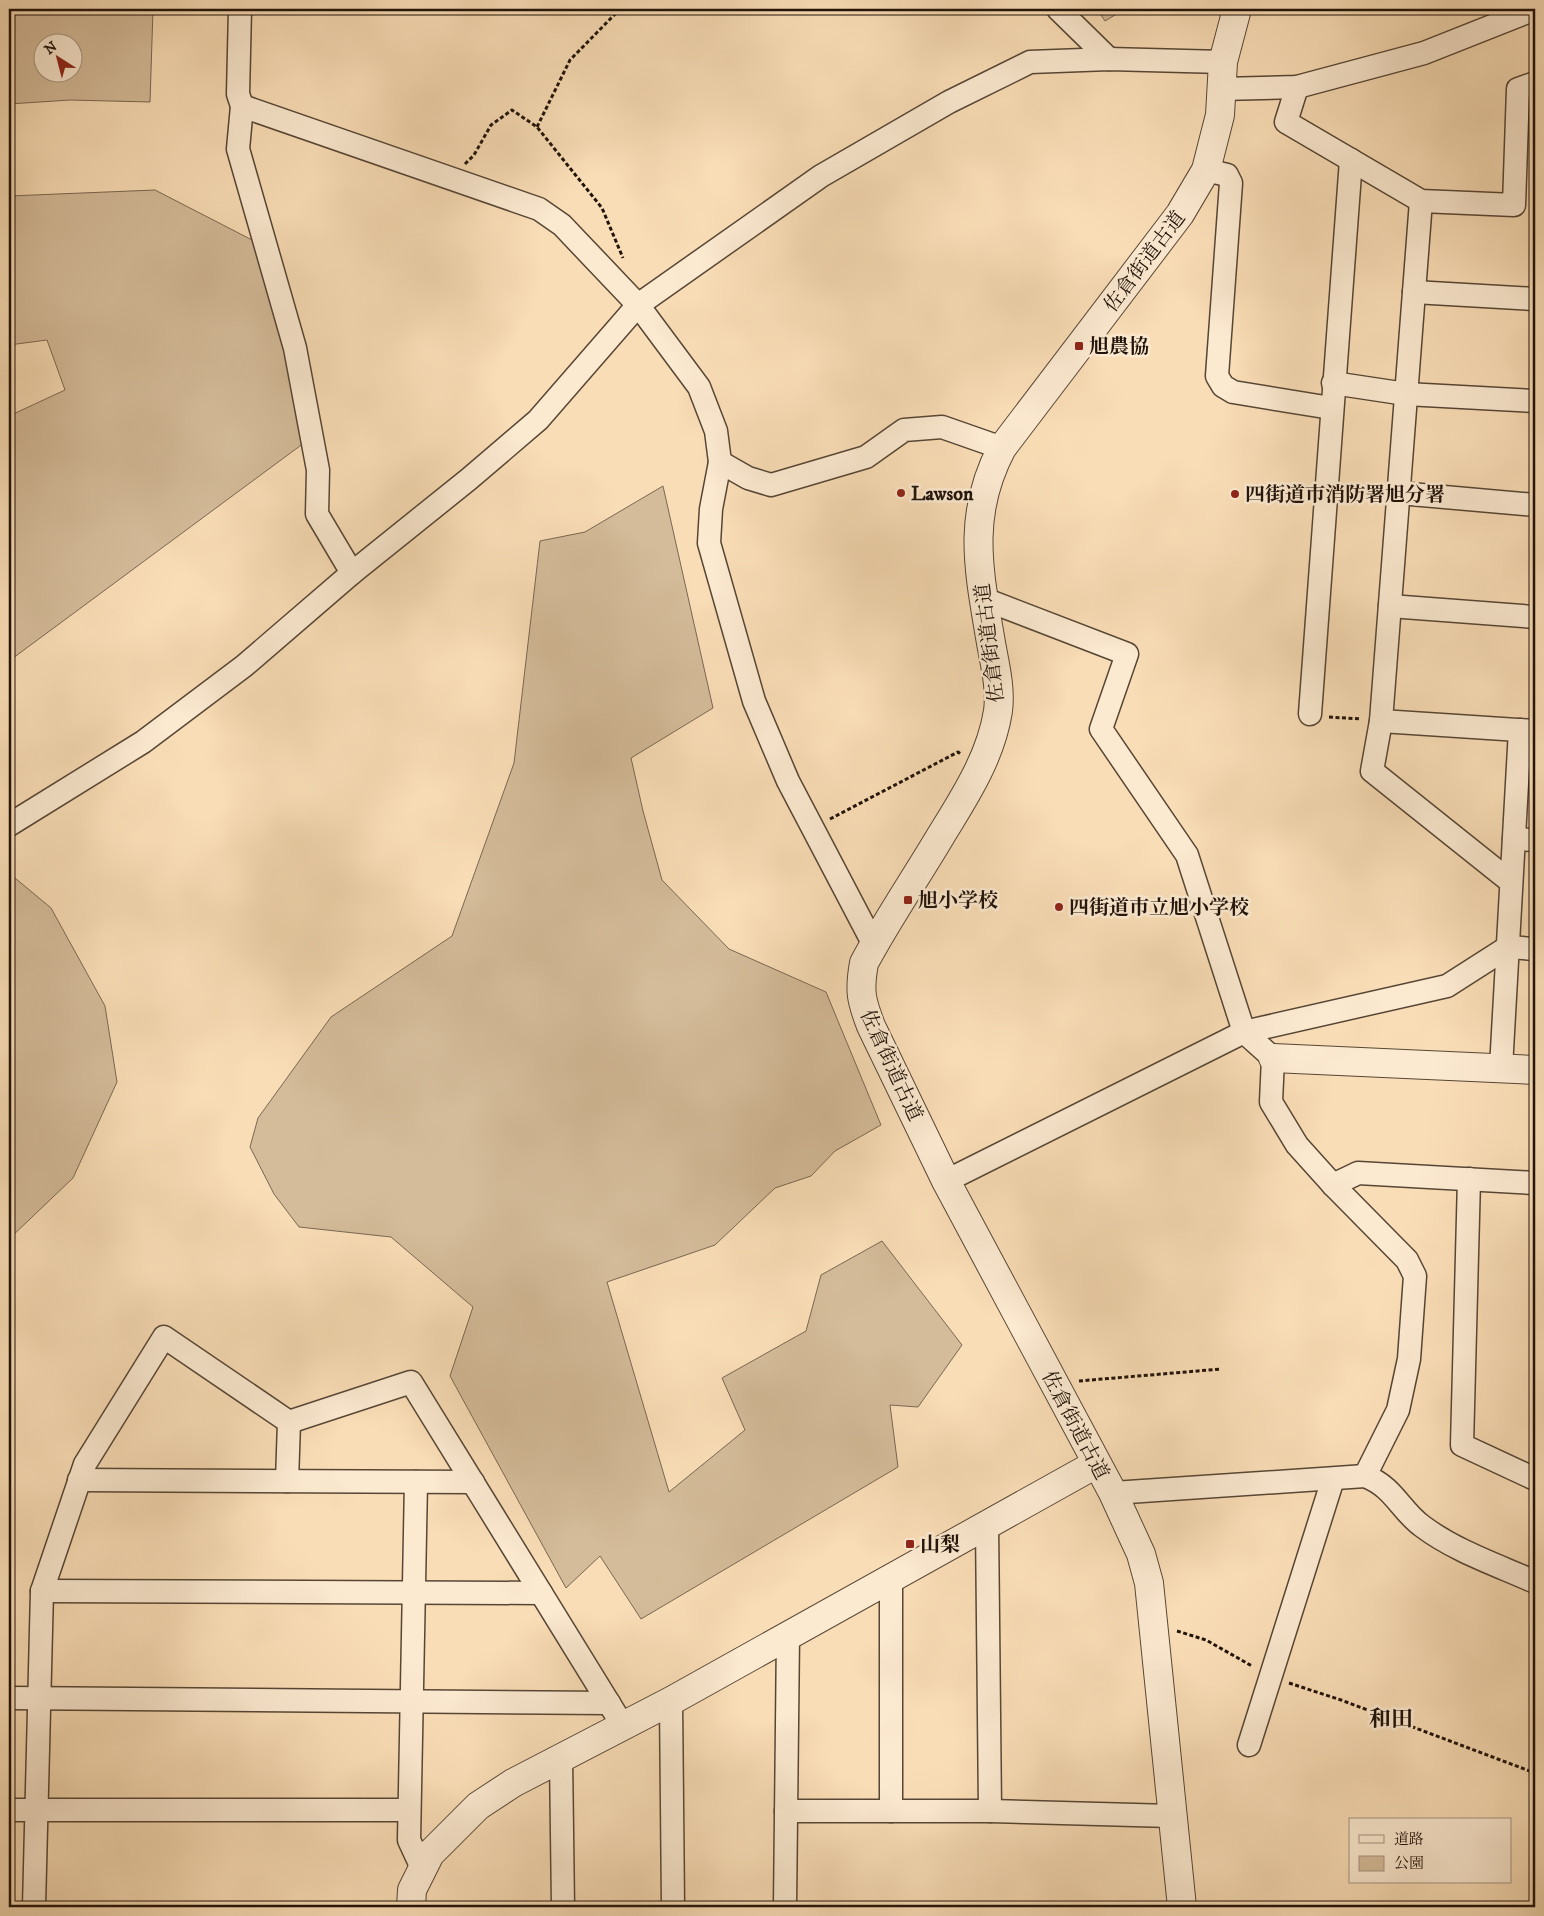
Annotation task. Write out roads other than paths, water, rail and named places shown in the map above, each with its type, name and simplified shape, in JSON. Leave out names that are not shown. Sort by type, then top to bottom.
[{"type":"street","points":[[240,9],[238,94],[242,106],[238,149],[295,348],[318,470],[317,514],[352,573]]},
{"type":"street","points":[[1058,9],[1109,59]]},
{"type":"street","name":"佐倉街道古道","points":[[1182,1907],[1171,1816],[1149,1583],[1141,1554],[1113,1493],[946,1181],[863,1006],[860,987],[864,963],[969,790],[994,732],[998,708],[997,680],[978,546],[978,520],[989,472],[1002,448],[1180,214],[1206,170],[1220,115],[1223,62],[1237,9]]},
{"type":"street","points":[[1221,89],[1297,87],[1424,53],[1535,9]]},
{"type":"street","points":[[9,825],[143,742],[244,666],[352,573],[469,479],[538,420],[638,305],[821,176],[949,102],[1030,62],[1109,59],[1223,62]]},
{"type":"street","points":[[1297,87],[1286,122],[1421,201],[1514,205],[1518,89],[1535,83]]},
{"type":"street","points":[[242,106],[539,209],[567,230],[638,305],[699,387],[716,431],[720,462],[711,509],[708,543],[754,702],[788,781],[874,945]]},
{"type":"street","points":[[1310,714],[1331,408],[1351,160]]},
{"type":"street","points":[[1206,170],[1227,174],[1231,182],[1217,376],[1223,386],[1233,392],[1331,408]]},
{"type":"street","points":[[1421,201],[1381,720],[1372,771],[1511,882]]},
{"type":"street","points":[[1414,292],[1535,299]]},
{"type":"street","points":[[1333,382],[1406,394],[1535,401]]},
{"type":"street","points":[[720,462],[748,478],[771,485],[866,457],[904,430],[942,427],[1002,448]]},
{"type":"street","points":[[1398,493],[1535,505]]},
{"type":"street","points":[[984,599],[1126,654],[1101,729],[1187,855],[1244,1032],[1273,1058],[1535,1070]]},
{"type":"street","points":[[1390,606],[1535,618]]},
{"type":"street","points":[[1381,720],[1528,731],[1524,839],[1511,882],[1501,1068]]},
{"type":"street","points":[[946,1181],[1244,1032],[1446,986],[1508,947],[1535,949]]},
{"type":"street","points":[[1273,1058],[1271,1102],[1297,1144],[1332,1185],[1407,1260],[1415,1276],[1409,1359],[1398,1410],[1366,1476]]},
{"type":"street","points":[[1332,1185],[1358,1173],[1535,1183]]},
{"type":"street","points":[[1469,1179],[1462,1445],[1535,1479]]},
{"type":"street","points":[[34,1907],[42,1590],[85,1464],[164,1337],[289,1422]]},
{"type":"street","points":[[289,1422],[411,1382],[616,1715]]},
{"type":"street","points":[[286,1481],[289,1422]]},
{"type":"street","points":[[9,1698],[412,1702],[616,1715],[671,1701],[891,1576],[1096,1464]]},
{"type":"street","points":[[1113,1493],[1366,1476],[1379,1481],[1419,1525],[1441,1540],[1535,1582]]},
{"type":"street","points":[[1249,1744],[1333,1479]]},
{"type":"street","points":[[79,1480],[473,1482]]},
{"type":"street","points":[[416,1482],[409,1840],[422,1868]]},
{"type":"street","points":[[987,1524],[990,1811]]},
{"type":"street","points":[[891,1576],[891,1811]]},
{"type":"street","points":[[42,1590],[541,1593]]},
{"type":"street","points":[[785,1907],[788,1634]]},
{"type":"street","points":[[671,1701],[673,1907]]},
{"type":"street","points":[[411,1907],[412,1890],[430,1854],[478,1806],[513,1783],[561,1758],[616,1715]]},
{"type":"street","points":[[561,1758],[563,1907]]},
{"type":"street","points":[[9,1810],[409,1810]]},
{"type":"street","points":[[786,1811],[990,1811],[1171,1816]]},
{"type":"place","name":"旭農協","points":[[1079,346]]},
{"type":"place","name":"Lawson","points":[[901,493]]},
{"type":"place","name":"四街道市消防署旭分署","points":[[1235,494]]},
{"type":"place","name":"旭小学校","points":[[908,900]]},
{"type":"place","name":"四街道市立旭小学校","points":[[1059,907]]},
{"type":"place","name":"山梨","points":[[910,1544]]},
{"type":"district","name":"和田","points":[[1391,1718]]}]
